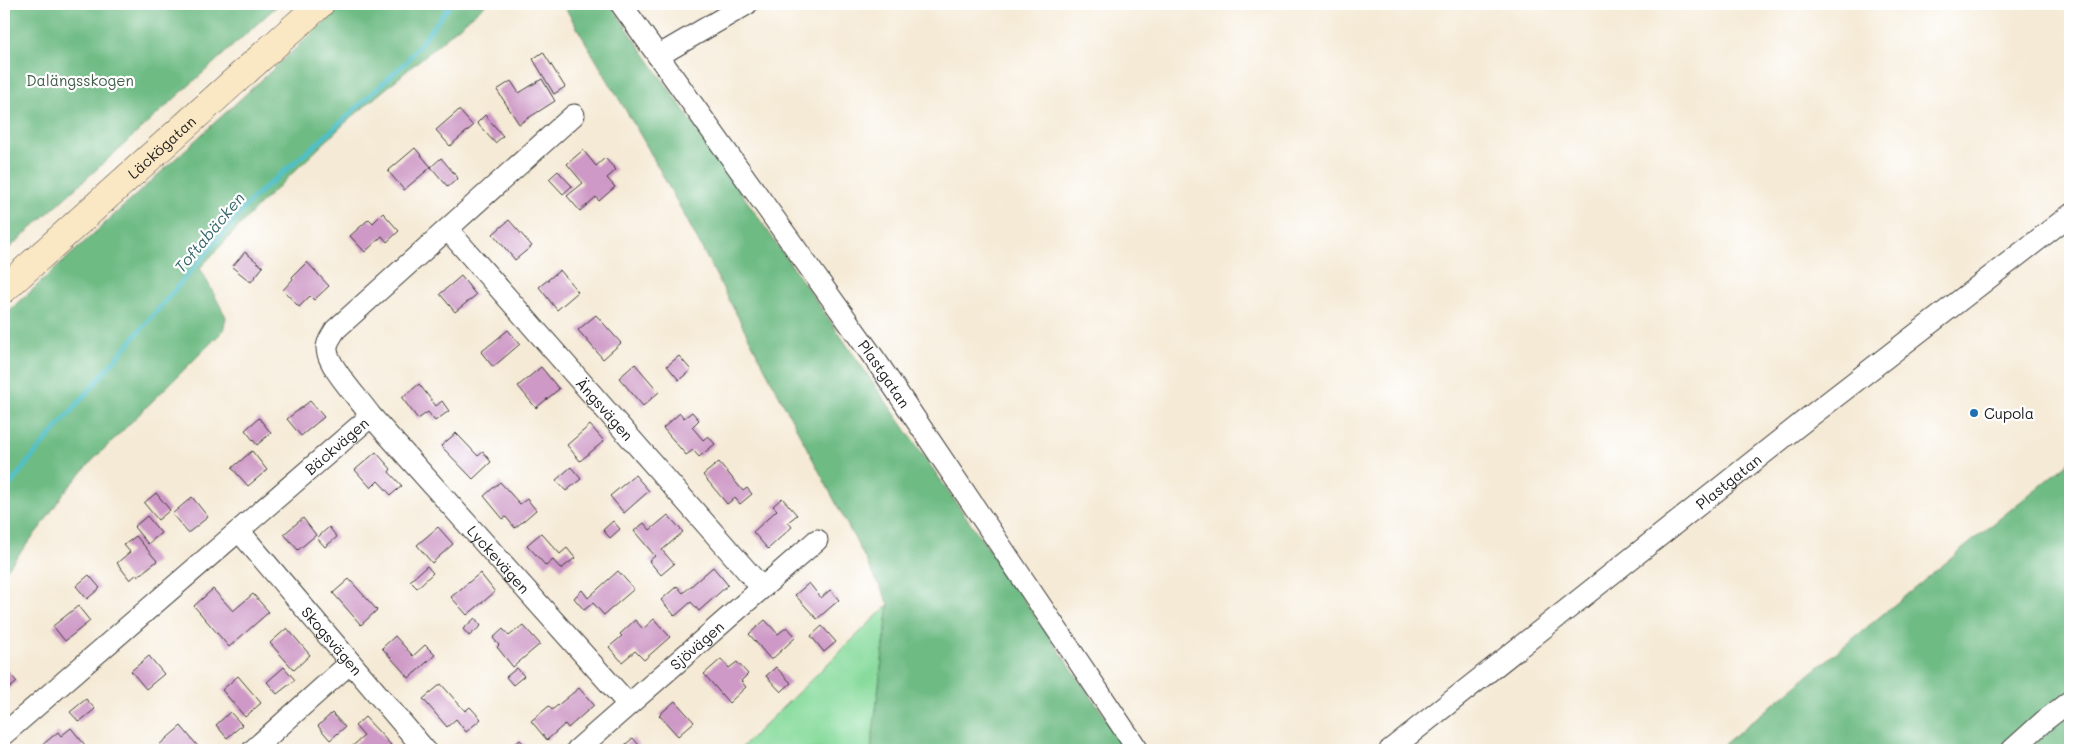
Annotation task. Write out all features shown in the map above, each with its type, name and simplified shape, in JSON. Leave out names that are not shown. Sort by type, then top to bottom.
[{"type":"main road","name":"Läckögatan","points":[[4,289],[320,4]]},
{"type":"street","name":"Plastgatan","points":[[620,4],[879,366],[1138,750]]},
{"type":"street","points":[[658,56],[747,4]]},
{"type":"street","name":"Bäckvägen","points":[[4,734],[372,416],[328,356],[326,347],[335,330],[574,115]]},
{"type":"street","name":"Plastgatan","points":[[1390,750],[1815,412],[2070,214]]},
{"type":"street","name":"Ängsvägen","points":[[448,230],[761,587]]},
{"type":"street","name":"Lyckevägen","points":[[372,416],[628,704]]},
{"type":"street","name":"Skogsvägen","points":[[239,532],[425,750]]},
{"type":"street","name":"Sjövägen","points":[[577,750],[761,587],[817,540]]},
{"type":"street","points":[[253,750],[350,664]]},
{"type":"street","points":[[2012,750],[2038,726],[2070,701]]},
{"type":"green space","name":"Dalängsskogen","points":[[4,4],[279,4],[4,253]]},
{"type":"green space","points":[[344,4],[486,4],[345,123],[257,207],[200,268],[226,317],[223,331],[92,461],[63,494],[42,525],[4,573],[4,316]]},
{"type":"green space","points":[[563,4],[610,4],[1128,750],[871,750],[889,604],[687,220],[645,143]]},
{"type":"green space","points":[[2070,461],[2070,750],[2042,750],[2021,731],[2002,750],[1717,750]]},
{"type":"green space","points":[[889,604],[871,750],[739,750]]},
{"type":"building","points":[[543,52],[565,87],[554,94],[533,59]]},
{"type":"building","points":[[542,79],[555,101],[519,124],[497,90],[511,81],[519,93]]},
{"type":"building","points":[[459,110],[473,126],[450,146],[436,130]]},
{"type":"building","points":[[485,115],[503,136],[495,143],[477,123]]},
{"type":"building","points":[[415,148],[431,167],[404,190],[388,171]]},
{"type":"building","points":[[583,150],[596,166],[605,158],[616,170],[607,178],[615,187],[599,201],[596,197],[580,211],[567,196],[583,183],[567,164]]},
{"type":"building","points":[[441,158],[458,178],[448,187],[431,167]]},
{"type":"building","points":[[558,171],[572,186],[563,194],[549,179]]},
{"type":"building","points":[[383,213],[399,231],[387,242],[382,236],[365,252],[350,236],[369,219],[373,223]]},
{"type":"building","points":[[509,220],[532,246],[515,260],[493,234]]},
{"type":"building","points":[[245,252],[263,267],[251,282],[232,267]]},
{"type":"building","points":[[307,262],[329,286],[314,300],[310,296],[299,307],[283,290],[293,279],[292,277]]},
{"type":"building","points":[[560,270],[578,292],[557,310],[539,287]]},
{"type":"building","points":[[461,276],[476,295],[455,312],[440,294]]},
{"type":"building","points":[[596,315],[621,343],[603,359],[578,330]]},
{"type":"building","points":[[508,330],[520,344],[493,367],[481,352]]},
{"type":"building","points":[[679,356],[691,370],[679,380],[667,366]]},
{"type":"building","points":[[635,364],[659,392],[643,406],[619,378]]},
{"type":"building","points":[[541,367],[559,389],[536,408],[518,386]]},
{"type":"building","points":[[419,384],[436,406],[442,401],[449,411],[435,421],[428,412],[418,419],[402,398]]},
{"type":"building","points":[[310,401],[324,417],[301,436],[287,419]]},
{"type":"building","points":[[692,412],[699,420],[692,427],[703,440],[708,436],[715,444],[699,457],[693,450],[686,455],[663,428],[680,413],[684,418]]},
{"type":"building","points":[[259,418],[271,433],[257,445],[245,430]]},
{"type":"building","points":[[590,425],[604,441],[580,461],[567,445]]},
{"type":"building","points":[[456,433],[478,456],[483,452],[491,462],[473,479],[441,446]]},
{"type":"building","points":[[252,451],[267,470],[248,486],[232,468]]},
{"type":"building","points":[[376,452],[391,469],[389,472],[402,486],[391,495],[378,481],[371,488],[355,470]]},
{"type":"building","points":[[719,462],[743,491],[747,488],[752,494],[740,504],[735,498],[727,504],[703,475]]},
{"type":"building","points":[[571,467],[581,479],[566,491],[556,480]]},
{"type":"building","points":[[635,475],[649,491],[624,513],[610,496]]},
{"type":"building","points":[[500,482],[520,504],[527,499],[536,510],[515,528],[506,517],[503,519],[484,496]]},
{"type":"building","points":[[156,493],[170,510],[158,520],[144,503]]},
{"type":"building","points":[[192,497],[208,517],[188,533],[172,514]]},
{"type":"building","points":[[782,498],[797,515],[788,522],[792,527],[768,549],[753,532],[777,510],[773,506]]},
{"type":"building","points":[[668,515],[683,532],[662,550],[674,564],[661,575],[649,561],[655,556],[634,531],[644,523],[650,530]]},
{"type":"building","points":[[147,516],[161,533],[148,544],[134,527]]},
{"type":"building","points":[[303,518],[316,535],[298,550],[284,534]]},
{"type":"building","points":[[613,521],[620,529],[610,538],[603,530]]},
{"type":"building","points":[[329,527],[337,537],[325,547],[317,538]]},
{"type":"building","points":[[438,527],[453,544],[432,563],[417,545]]},
{"type":"building","points":[[541,533],[560,554],[567,548],[575,558],[561,569],[553,560],[546,566],[527,545]]},
{"type":"building","points":[[136,536],[157,561],[130,580],[117,563],[130,552],[124,545]]},
{"type":"building","points":[[427,566],[433,573],[417,588],[410,581]]},
{"type":"building","points":[[713,567],[728,585],[699,611],[691,602],[675,616],[661,600],[677,586],[683,593]]},
{"type":"building","points":[[618,571],[634,589],[604,615],[593,603],[584,610],[574,598],[582,590],[588,598]]},
{"type":"building","points":[[480,573],[495,592],[467,615],[451,597]]},
{"type":"building","points":[[89,575],[100,588],[87,599],[76,586]]},
{"type":"building","points":[[349,579],[377,610],[361,625],[333,593]]},
{"type":"building","points":[[809,583],[821,598],[830,590],[839,600],[817,619],[795,595]]},
{"type":"building","points":[[213,589],[233,611],[253,594],[269,612],[229,647],[194,606]]},
{"type":"building","points":[[78,606],[90,621],[65,641],[53,626]]},
{"type":"building","points":[[475,618],[481,626],[469,636],[463,629]]},
{"type":"building","points":[[654,619],[670,637],[644,660],[635,651],[622,662],[609,647],[622,636],[620,634],[635,620],[643,629]]},
{"type":"building","points":[[765,620],[778,634],[787,627],[796,637],[771,660],[749,634]]},
{"type":"building","points":[[523,625],[540,644],[513,667],[497,647],[499,645],[493,638],[503,629],[509,636]]},
{"type":"building","points":[[822,626],[836,642],[824,652],[811,636]]},
{"type":"building","points":[[287,628],[310,655],[294,670],[270,643]]},
{"type":"building","points":[[395,636],[413,656],[425,645],[435,655],[409,678],[382,648]]},
{"type":"building","points":[[149,656],[164,674],[146,689],[131,671]]},
{"type":"building","points":[[721,659],[729,668],[737,662],[748,674],[741,681],[746,687],[729,703],[704,674]]},
{"type":"building","points":[[284,667],[295,680],[277,694],[267,682]]},
{"type":"building","points":[[776,667],[791,683],[781,692],[766,676]]},
{"type":"building","points":[[517,668],[524,676],[513,685],[506,677]]},
{"type":"building","points":[[7,670],[17,682],[4,693],[4,672]]},
{"type":"building","points":[[238,676],[261,703],[245,717],[222,690]]},
{"type":"building","points":[[441,684],[465,711],[470,707],[481,719],[466,732],[456,719],[447,727],[423,699]]},
{"type":"building","points":[[579,688],[594,705],[568,728],[565,724],[547,740],[531,721],[549,706],[552,710]]},
{"type":"building","points":[[86,699],[95,709],[79,722],[70,712]]},
{"type":"building","points":[[675,701],[694,722],[678,736],[659,715]]},
{"type":"building","points":[[230,712],[242,725],[227,738],[216,725]]},
{"type":"building","points":[[332,713],[345,727],[330,740],[318,726]]},
{"type":"building","points":[[365,717],[391,745],[384,750],[348,750],[364,736],[355,726]]},
{"type":"building","points":[[181,726],[201,750],[163,750],[159,745]]},
{"type":"building","points":[[71,728],[85,745],[79,750],[45,750],[41,746],[58,732],[61,736]]},
{"type":"building","points":[[633,738],[643,750],[619,750]]},
{"type":"building","points":[[520,740],[529,750],[508,750]]},
{"type":"waterway","name":"Toftabäcken","points":[[4,493],[26,464],[254,197],[328,134],[406,62],[451,4]]},
{"type":"place","name":"Cupola","points":[[1974,413]]}]
